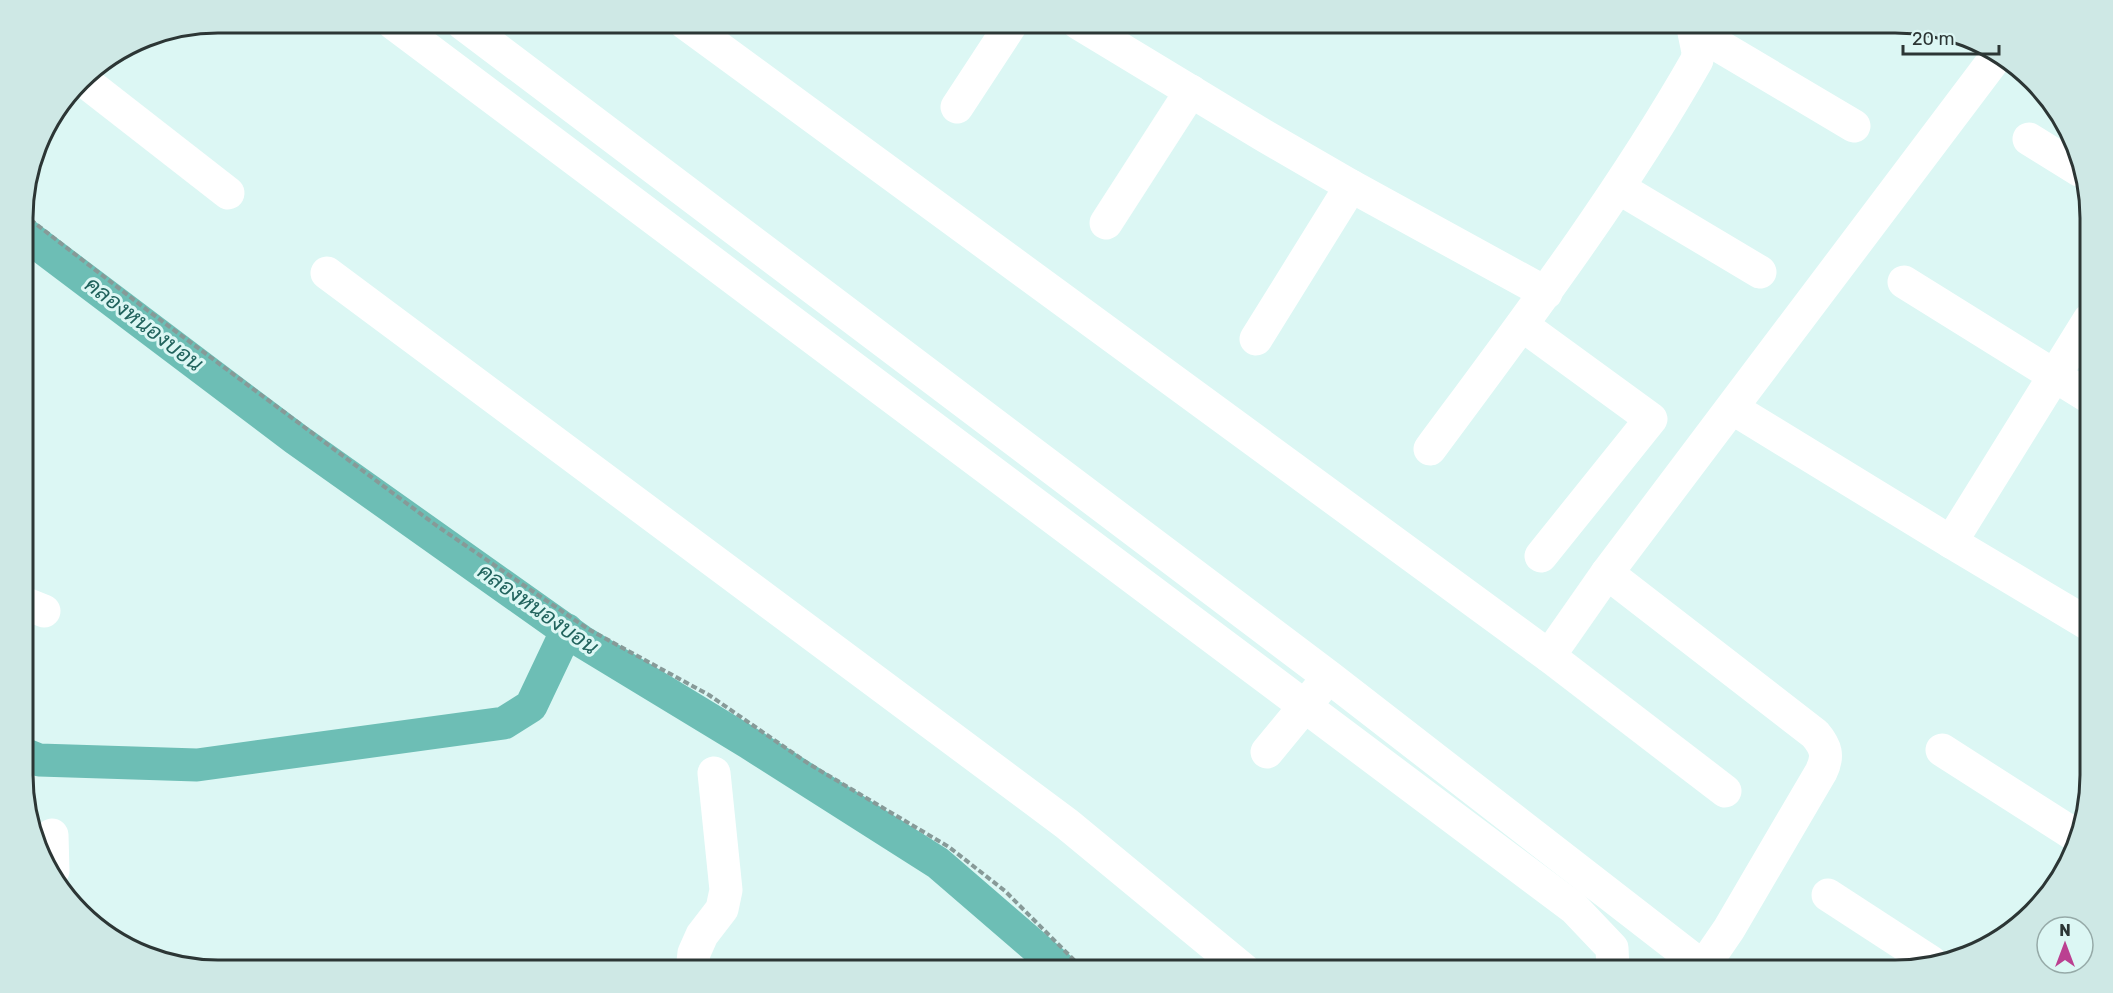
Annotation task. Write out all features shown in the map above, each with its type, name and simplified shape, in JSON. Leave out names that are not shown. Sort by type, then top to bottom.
[{"type":"street","points":[[408,33],[1574,908],[1612,948],[1613,960]]},
{"type":"street","points":[[477,33],[1329,677],[1693,960]]},
{"type":"street","points":[[700,33],[1549,656],[1725,791]]},
{"type":"street","points":[[957,106],[1005,33]]},
{"type":"street","points":[[1096,33],[1351,186],[1546,293]]},
{"type":"street","points":[[1430,449],[1546,293],[1619,188],[1697,60],[1698,52],[1694,33]]},
{"type":"street","points":[[1703,33],[1854,126]]},
{"type":"street","points":[[1549,656],[1607,573],[1993,62]]},
{"type":"street","points":[[89,85],[228,192]]},
{"type":"street","points":[[1106,223],[1191,91]]},
{"type":"street","points":[[2029,139],[2073,166]]},
{"type":"street","points":[[1256,339],[1351,186]]},
{"type":"street","points":[[1619,188],[1760,272]]},
{"type":"street","points":[[327,273],[1067,824],[1232,960]]},
{"type":"street","points":[[1904,282],[2080,391]]},
{"type":"street","points":[[1522,326],[1651,419],[1541,556]]},
{"type":"street","points":[[1951,542],[2080,334]]},
{"type":"street","points":[[1732,408],[2080,619]]},
{"type":"street","points":[[1607,573],[1815,734],[1826,753],[1827,760],[1821,772],[1710,960]]},
{"type":"street","points":[[1267,752],[1329,677]]},
{"type":"street","points":[[1942,750],[2070,832]]},
{"type":"street","points":[[693,960],[702,935],[722,909],[726,890],[714,773]]},
{"type":"street","points":[[52,835],[53,857]]},
{"type":"street","points":[[1828,895],[1924,957]]},
{"type":"path","points":[[33,222],[437,526],[588,629],[709,695],[809,764],[949,847],[1005,891],[1074,960]]},
{"type":"waterway","name":"คลองหนองบอน","points":[[33,241],[296,439],[581,641],[749,743],[938,863],[1050,960]]},
{"type":"waterway","points":[[33,758],[39,760],[197,765],[504,723],[531,706],[567,630]]}]
